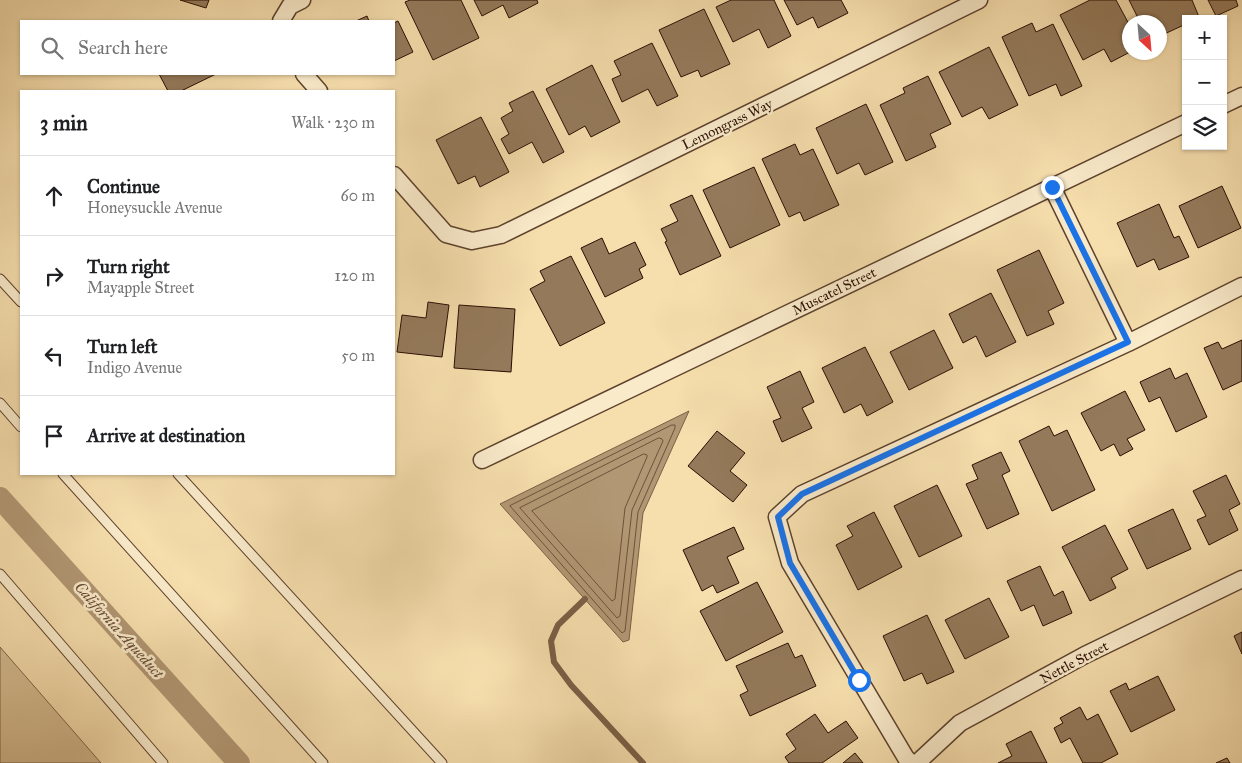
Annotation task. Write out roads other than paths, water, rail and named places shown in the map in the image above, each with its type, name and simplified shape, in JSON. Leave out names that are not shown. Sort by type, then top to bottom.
[{"type":"street","points":[[282,20],[290,6],[302,0]]},
{"type":"street","name":"Lemongrass Way","points":[[395,176],[446,234],[472,241],[501,235],[979,0]]},
{"type":"street","points":[[305,75],[318,90]]},
{"type":"street","points":[[1227,103],[1242,96]]},
{"type":"street","name":"Muscatel Street","points":[[482,460],[1182,125]]},
{"type":"street","points":[[1052,187],[1128,342]]},
{"type":"street","points":[[911,763],[790,563],[778,517],[802,494],[1128,342],[1242,286]]},
{"type":"street","name":"Nettle Street","points":[[917,763],[960,724],[1085,655],[1242,579]]},
{"type":"lane","points":[[0,279],[20,301]]},
{"type":"lane","points":[[0,404],[20,426]]},
{"type":"lane","points":[[64,475],[323,763]]},
{"type":"lane","points":[[179,475],[442,763]]},
{"type":"lane","points":[[0,574],[163,763]]},
{"type":"water","points":[[689,411],[643,513],[629,640],[623,642],[500,504]]},
{"type":"waterway","name":"California Aqueduct","points":[[0,498],[239,763]]},
{"type":"waterway","points":[[585,599],[558,625],[551,641],[554,662],[571,685],[643,763]]}]
